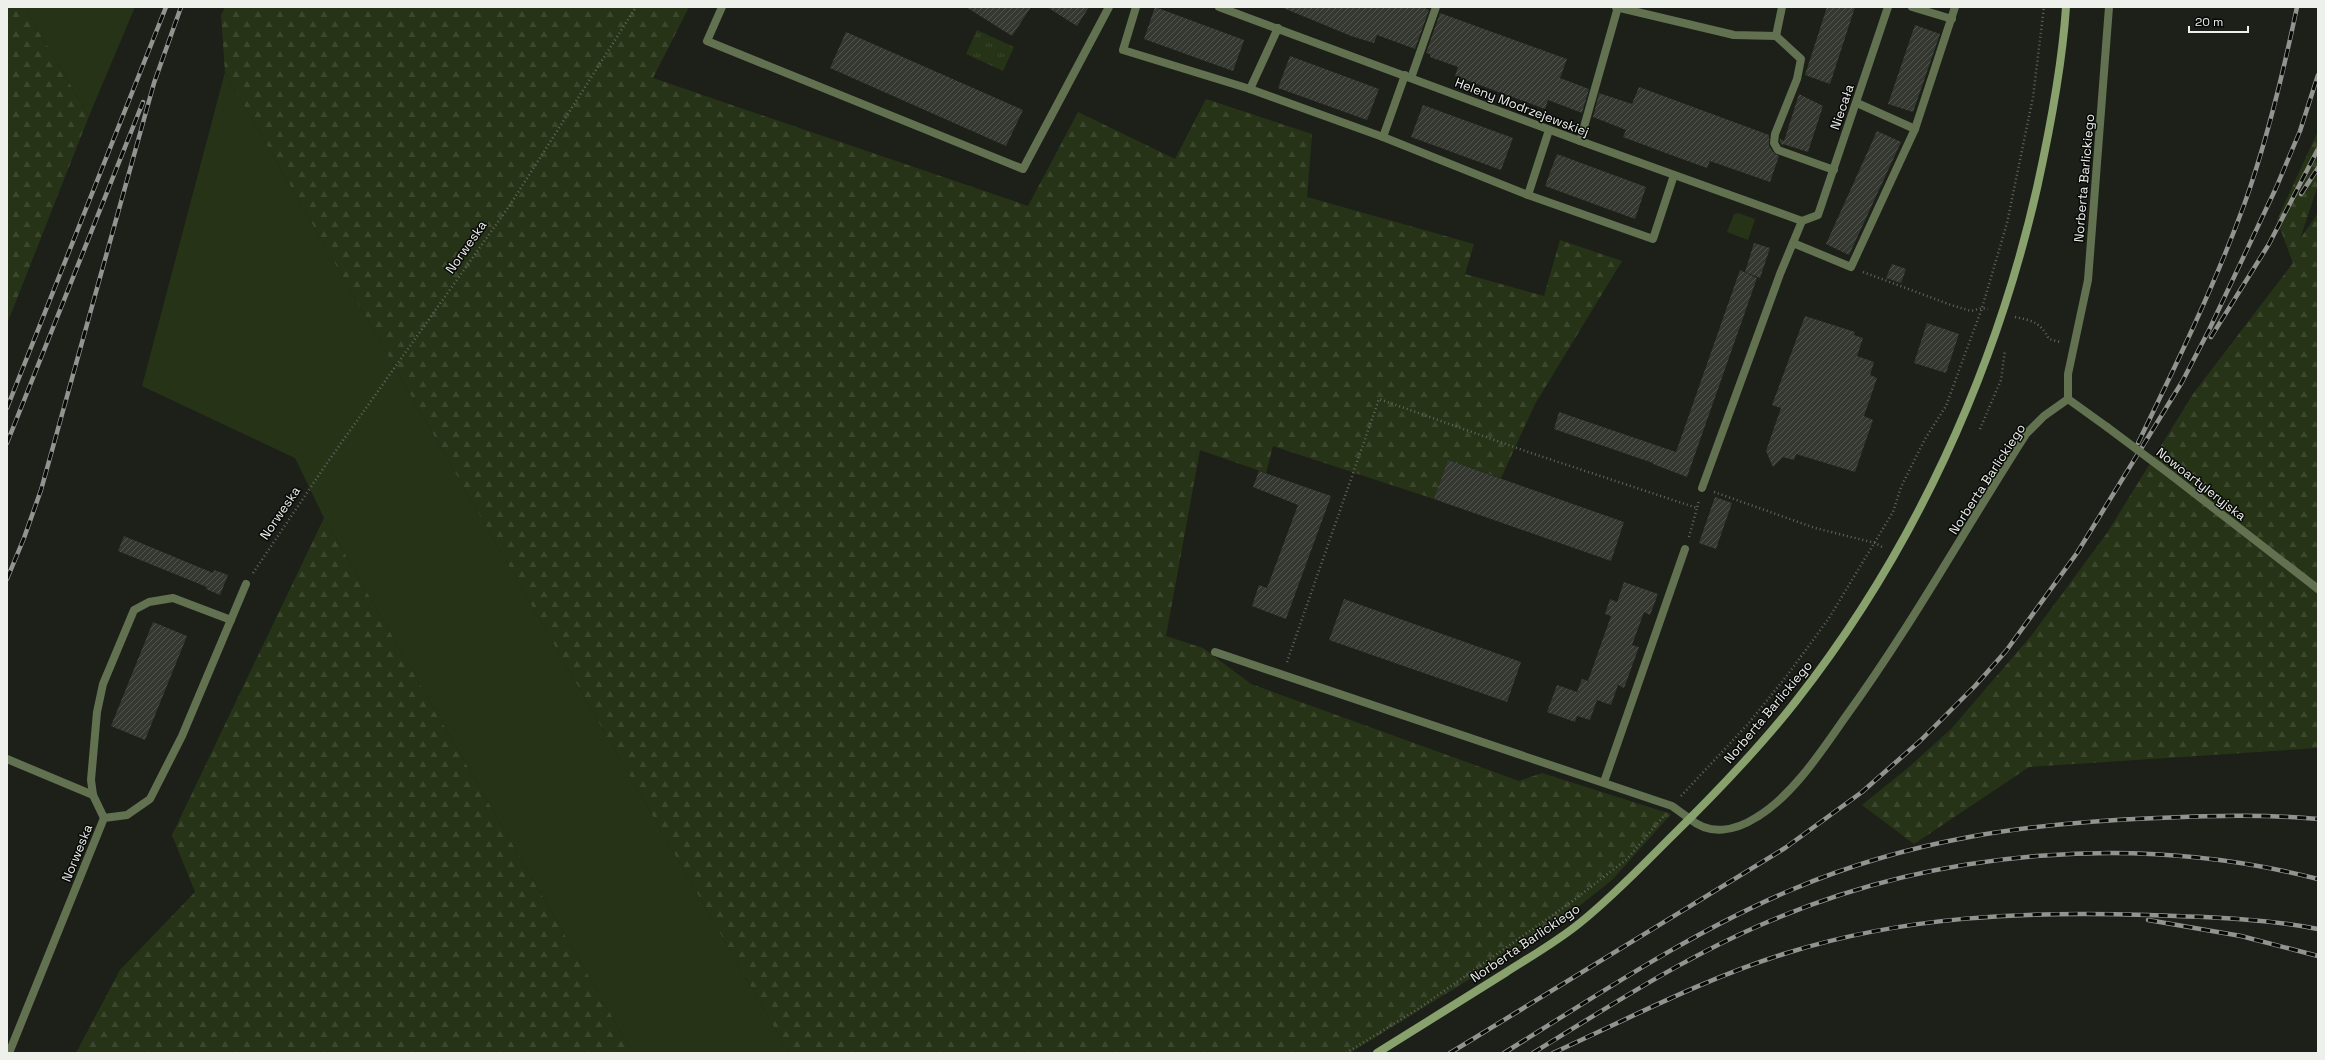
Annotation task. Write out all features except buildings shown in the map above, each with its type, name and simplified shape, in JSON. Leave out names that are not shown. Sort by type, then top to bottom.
[{"type":"street","points":[[722,7],[707,40],[1023,169],[1109,7]]},
{"type":"street","points":[[1136,7],[1123,50],[1250,89],[1383,137],[1528,195],[1653,239],[1674,176]]},
{"type":"street","name":"Heleny Modrzejewskiej","points":[[1219,7],[1408,76],[1580,142],[1802,221]]},
{"type":"street","points":[[1383,137],[1436,7]]},
{"type":"street","points":[[1580,142],[1617,7],[1734,35],[1776,36],[1801,59],[1797,79],[1775,134],[1774,143],[1778,150],[1834,170]]},
{"type":"street","points":[[1776,36],[1782,7]]},
{"type":"street","name":"Niecała","points":[[1802,221],[1818,215],[1888,7]]},
{"type":"street","points":[[1912,7],[1952,19]]},
{"type":"street","points":[[1793,243],[1851,267],[1915,129],[1955,7]]},
{"type":"street","name":"Norberta Barlickiego","points":[[1377,1053],[1578,925],[1623,885],[1690,819],[1755,750],[1795,702],[1838,644],[1894,554],[1921,506],[1972,394],[2002,313],[2029,224],[2041,171],[2056,94],[2066,7]]},
{"type":"street","name":"Norberta Barlickiego","points":[[1690,819],[1699,827],[1711,830],[1729,829],[1756,818],[1779,799],[1810,766],[1872,680],[1933,587],[2026,434],[2044,416],[2068,399],[2068,374],[2088,280],[2109,7]]},
{"type":"street","points":[[1250,89],[1278,28]]},
{"type":"street","points":[[1856,103],[1915,129]]},
{"type":"street","points":[[1528,195],[1549,130]]},
{"type":"street","points":[[1702,488],[1802,221]]},
{"type":"street","name":"Nowoartyleryjska","points":[[2068,399],[2171,475],[2318,589]]},
{"type":"street","points":[[1604,782],[1685,549]]},
{"type":"street","name":"Norweska","points":[[9,1053],[104,818],[127,815],[150,799],[182,736],[246,584]]},
{"type":"street","points":[[104,818],[93,795],[91,780],[97,712],[103,684],[134,610],[149,602],[173,598],[231,620]]},
{"type":"street","points":[[1215,652],[1604,782],[1672,806],[1690,819]]},
{"type":"street","points":[[7,759],[93,795]]},
{"type":"path","name":"Norweska","points":[[246,584],[327,463],[510,205],[636,7]]},
{"type":"path","points":[[1346,1053],[1418,1009],[1570,903],[1627,859],[1672,806],[1748,724],[1789,673],[1829,618],[1894,512],[1901,487],[1925,439],[1946,406],[1982,308],[2007,223],[2019,170],[2033,97],[2044,7]]},
{"type":"path","points":[[1851,267],[1951,305],[1971,311],[1982,308],[2032,321],[2042,327],[2049,339],[2060,342]]},
{"type":"path","points":[[2014,322],[2015,317]]},
{"type":"path","points":[[1980,429],[2000,380],[2006,347]]},
{"type":"path","points":[[1283,674],[1295,636],[1380,398],[1531,453],[1697,508]]},
{"type":"path","points":[[1685,549],[1702,488],[1814,528],[1875,543],[1894,554]]},
{"type":"green space","points":[[7,7],[24,7],[89,116],[7,324]]},
{"type":"green space","points":[[24,7],[135,7],[89,116]]},
{"type":"green space","points":[[225,7],[689,7],[653,78],[1028,206],[1078,112],[1175,159],[1206,99],[1312,134],[1307,197],[1474,244],[1465,274],[1544,296],[1560,240],[1622,261],[1535,404],[1501,478],[1448,460],[1434,499],[1273,446],[1266,473],[1200,450],[1166,636],[1203,648],[1251,684],[1519,781],[1542,773],[1671,814],[1612,880],[1549,930],[1350,1053],[789,1053],[225,72],[221,15]]},
{"type":"green space","points":[[977,30],[1014,47],[1003,71],[966,54]]},
{"type":"green space","points":[[225,72],[789,1053],[633,1053],[324,518],[295,458],[142,386]]},
{"type":"green space","points":[[2318,131],[2318,185],[2300,239],[2318,213],[2318,748],[2029,767],[1914,844],[1862,805],[1908,768],[1952,728],[2031,636],[2107,533],[2193,394],[2293,263],[2277,220]]},
{"type":"green space","points":[[1738,213],[1755,219],[1748,240],[1727,232],[1734,214]]},
{"type":"green space","points":[[324,518],[633,1053],[76,1053],[120,970],[195,892],[172,835]]},
{"type":"railway","points":[[7,408],[166,7]]},
{"type":"railway","points":[[7,579],[24,538],[41,490],[154,83],[181,7]]},
{"type":"railway","points":[[2138,443],[2207,296],[2244,205],[2274,107],[2297,7]]},
{"type":"railway","points":[[1450,1053],[1785,848],[1862,792],[1920,741],[1975,686],[2006,651],[2077,553],[2182,382],[2209,330],[2276,188],[2300,131],[2318,75]]},
{"type":"railway","points":[[7,443],[143,102]]},
{"type":"railway","points":[[2211,337],[2269,244],[2318,149]]},
{"type":"railway","points":[[2301,194],[2318,168]]},
{"type":"railway","points":[[1504,1053],[1609,987],[1717,925],[1791,890],[1836,872],[1881,858],[1926,846],[1971,837],[2062,824],[2109,820],[2217,816],[2278,816],[2318,819]]},
{"type":"railway","points":[[1533,1053],[1649,982],[1739,935],[1770,921],[1835,897],[1902,878],[1971,864],[2041,856],[2111,853],[2181,856],[2250,865],[2318,879]]},
{"type":"railway","points":[[1553,1053],[1668,999],[1727,974],[1787,953],[1876,931],[1966,919],[2057,914],[2191,916],[2276,922],[2318,929]]},
{"type":"railway","points":[[2148,920],[2241,936],[2318,956]]}]
